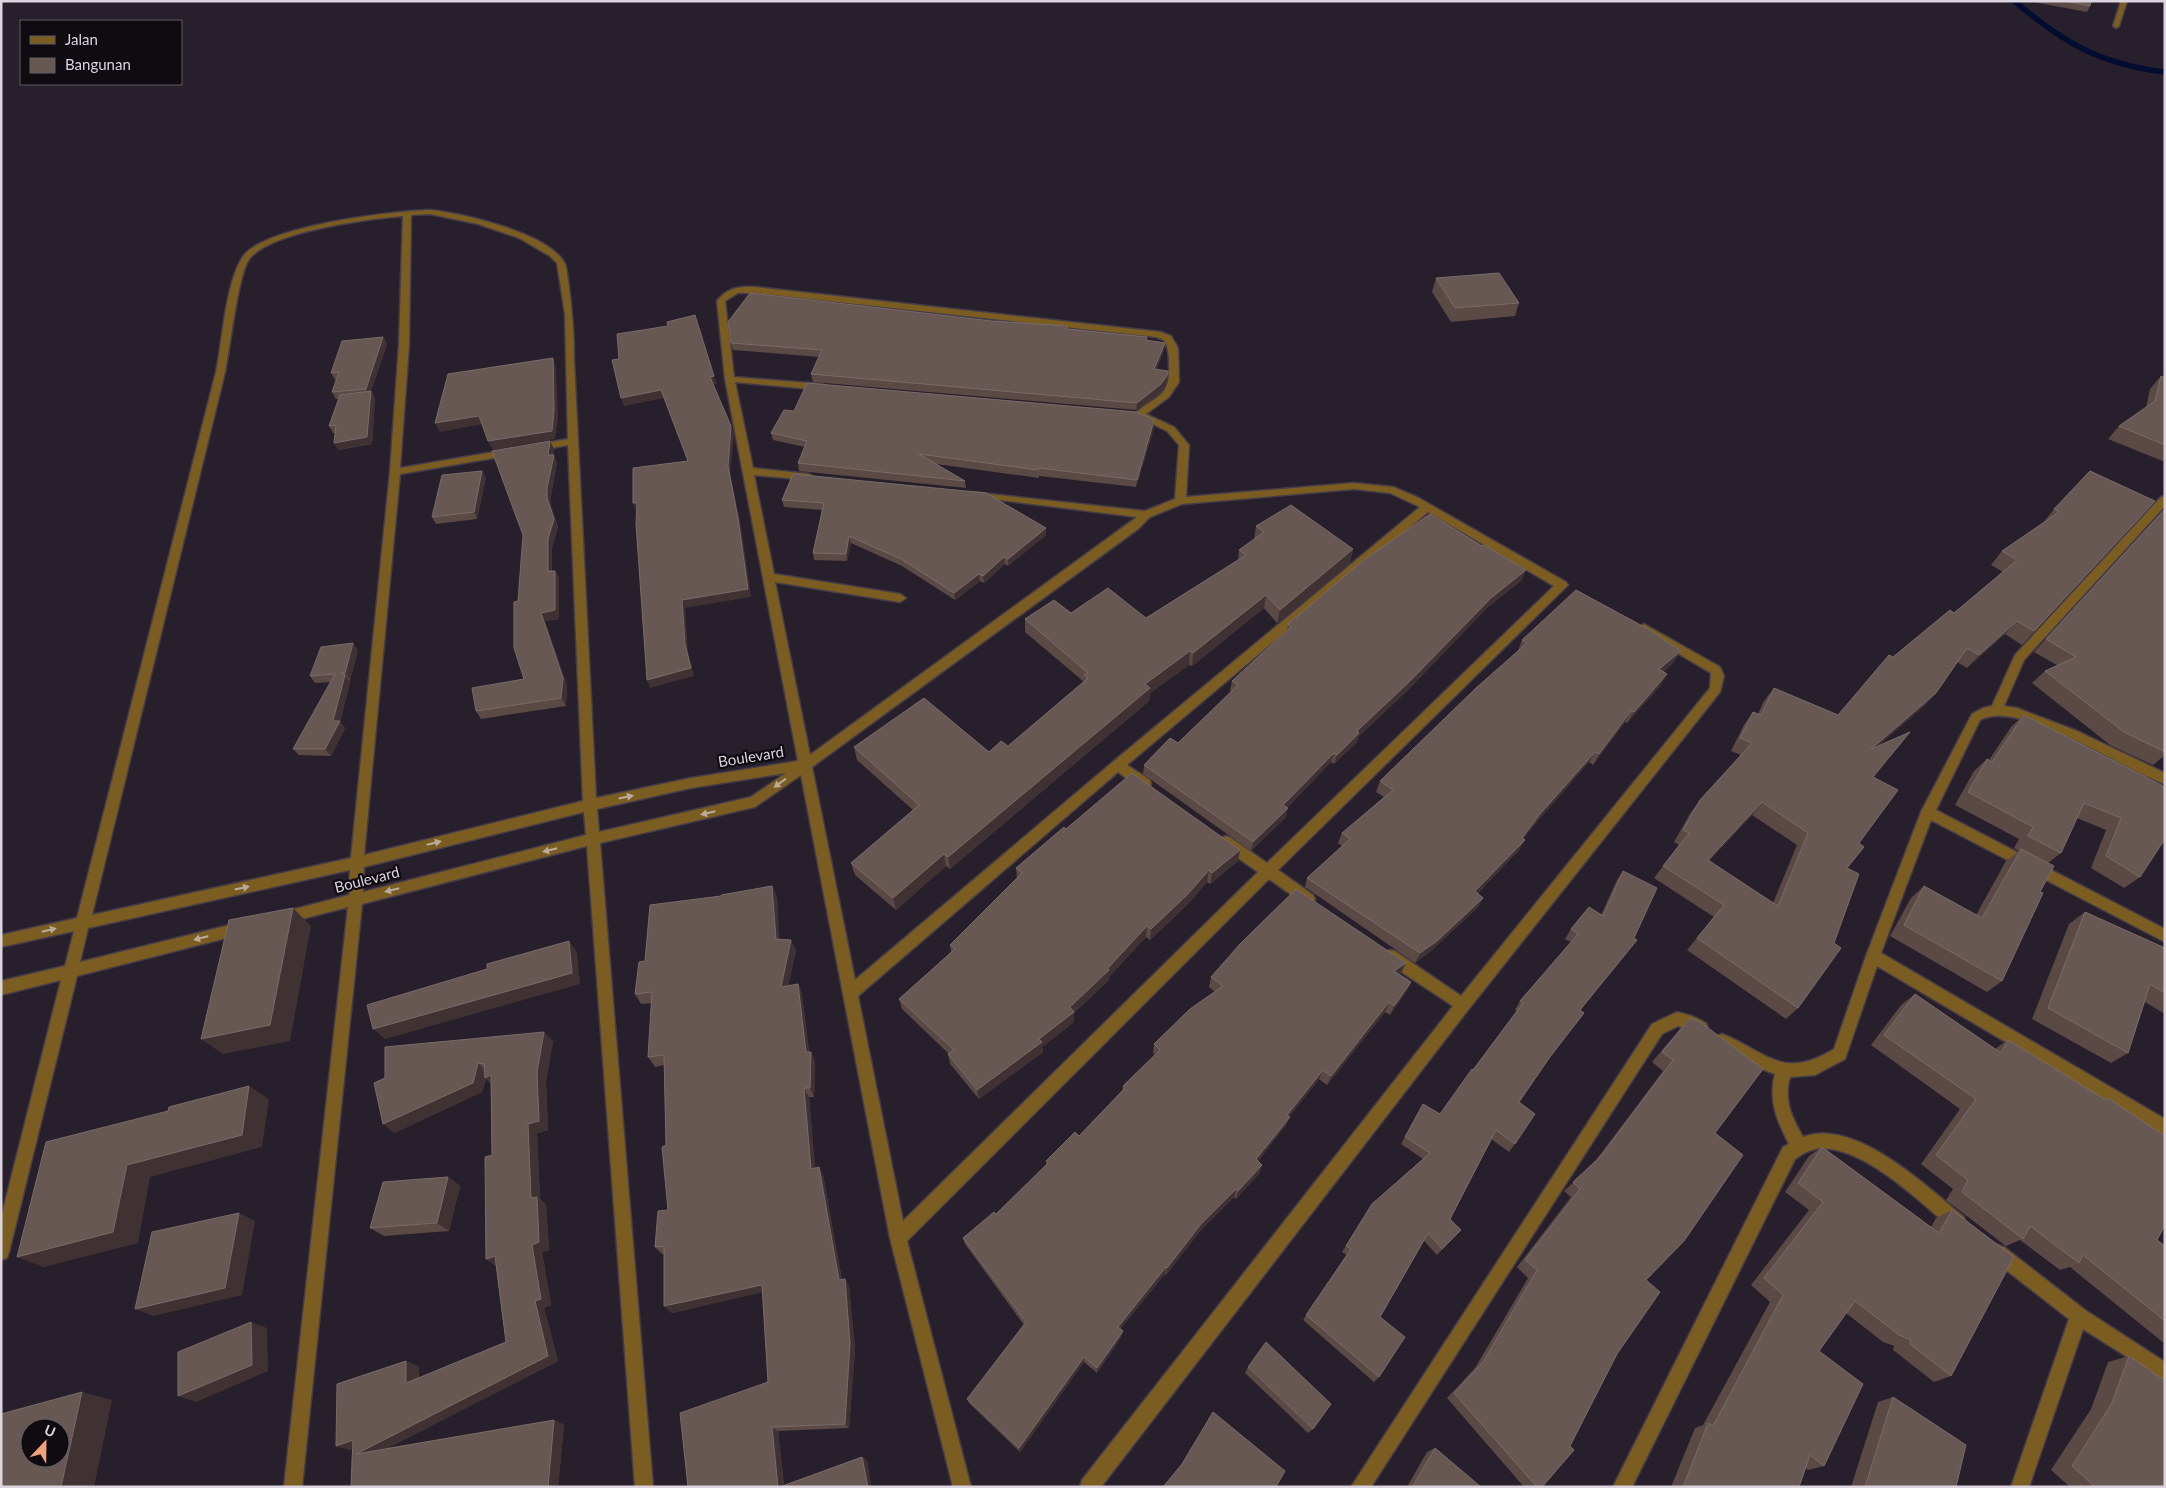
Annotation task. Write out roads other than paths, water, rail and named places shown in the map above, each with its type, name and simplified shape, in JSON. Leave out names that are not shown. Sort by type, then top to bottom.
[{"type":"street","points":[[2116,26],[2124,1]]},
{"type":"street","points":[[293,1487],[356,899],[357,862],[395,472],[404,344],[407,213]]},
{"type":"street","points":[[1,1252],[73,971],[94,871],[223,360],[242,264],[252,251],[285,237],[358,218],[407,213],[446,214],[477,220],[537,243],[558,256],[561,263],[569,314],[569,361],[592,839],[644,1487]]},
{"type":"street","points":[[962,1487],[898,1238],[730,379],[721,301],[729,292],[740,289],[755,290],[1158,334],[1168,338],[1173,348],[1174,382],[1166,395],[1134,415],[1165,425],[1181,438],[1184,445],[1180,501]]},
{"type":"street","points":[[730,379],[828,388]]},
{"type":"street","points":[[395,472],[574,442]]},
{"type":"street","points":[[748,471],[817,478]]},
{"type":"street","points":[[806,765],[1134,526],[1146,515],[1180,501],[1354,486],[1393,490],[1427,507],[1562,585],[1578,592]]},
{"type":"street","points":[[965,493],[1146,515]]},
{"type":"street","points":[[1996,710],[2019,658],[2165,499]]},
{"type":"street","points":[[849,994],[1118,765],[1427,507]]},
{"type":"street","points":[[770,578],[900,598]]},
{"type":"street","points":[[898,1238],[1267,872],[1562,585]]},
{"type":"street","points":[[1089,1487],[1464,1005],[1716,689],[1718,676],[1716,670],[1634,622]]},
{"type":"street","points":[[1360,1487],[1657,1029],[1677,1019],[1692,1022],[1754,1060],[1784,1069],[1806,1070],[1821,1065],[1840,1054],[1873,956],[1928,812],[1976,717],[1986,711],[2013,711],[2073,734],[2165,779]]},
{"type":"street","name":"Boulevard","points":[[1,942],[83,922],[357,862],[590,805],[752,771],[806,765]]},
{"type":"street","name":"Boulevard","points":[[271,921],[592,839],[756,802],[806,765]]},
{"type":"street","points":[[1118,765],[1158,793]]},
{"type":"street","points":[[1928,812],[2165,936]]},
{"type":"street","points":[[1212,832],[1316,905]]},
{"type":"street","points":[[1,988],[252,926]]},
{"type":"street","points":[[1382,950],[1464,1005]]},
{"type":"street","points":[[1873,956],[2165,1128]]},
{"type":"street","points":[[1784,1069],[1779,1084],[1778,1097],[1788,1127],[1800,1146]]},
{"type":"street","points":[[1622,1487],[1789,1153],[1805,1144],[1822,1140],[1854,1146],[1877,1160],[1970,1232]]},
{"type":"street","points":[[1986,1244],[2079,1316],[2165,1372]]},
{"type":"street","points":[[2020,1487],[2079,1316]]},
{"type":"waterway","points":[[2014,1],[2066,40],[2101,57],[2165,72]]}]
